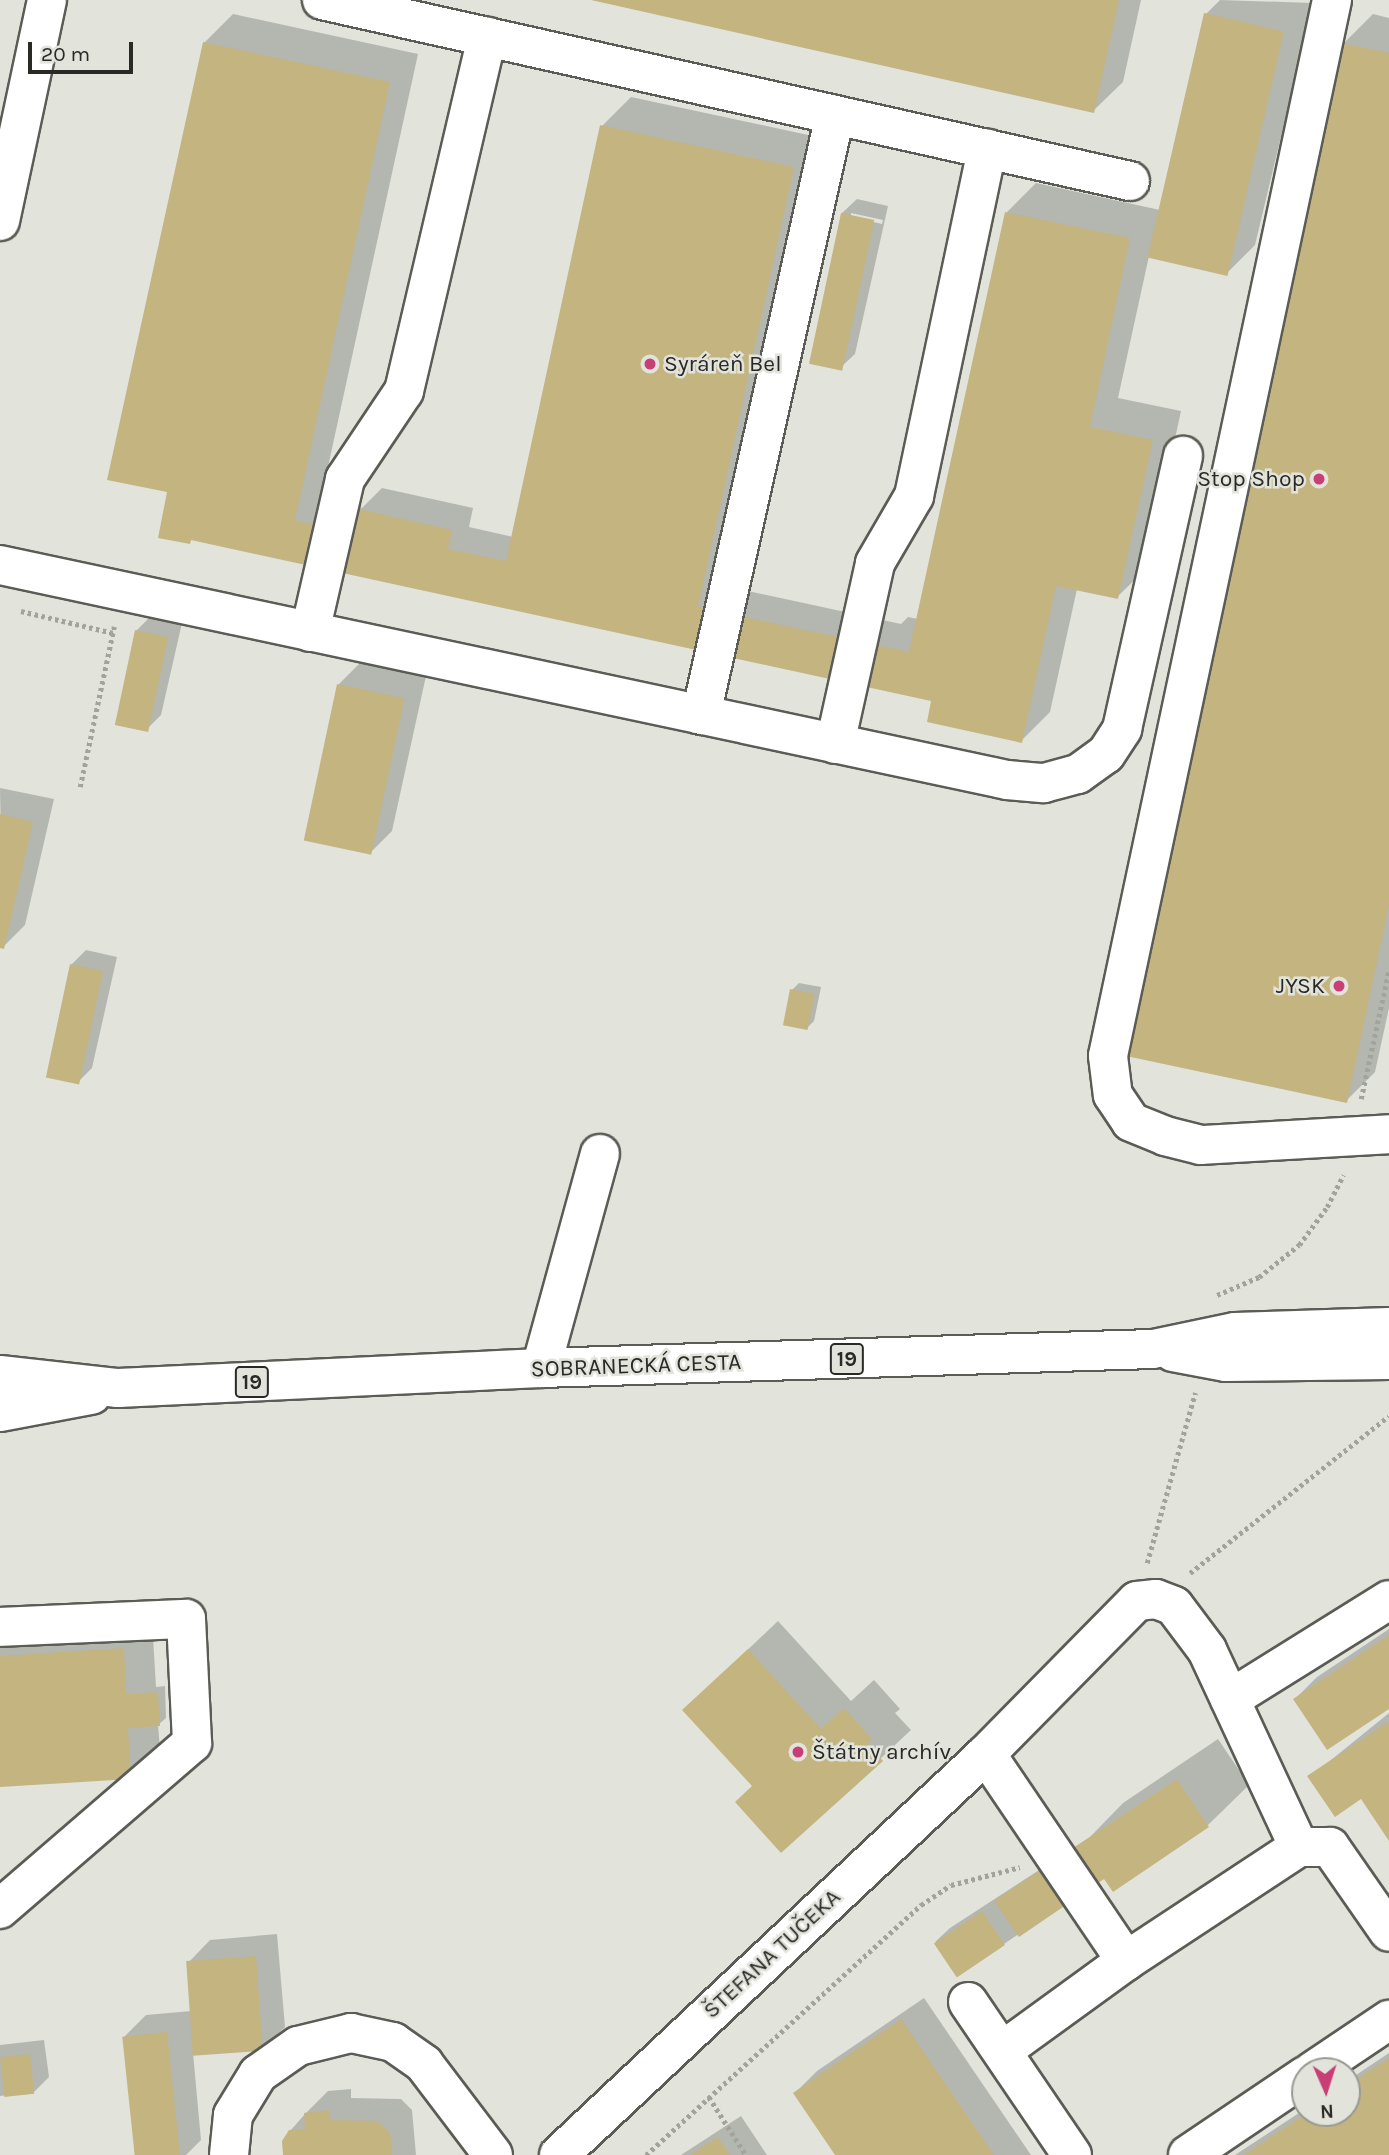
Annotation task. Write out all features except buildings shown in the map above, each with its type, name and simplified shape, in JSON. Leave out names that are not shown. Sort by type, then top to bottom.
[{"type":"main road","points":[[0,221],[16,68],[47,0]]},
{"type":"main road","points":[[322,0],[1130,181]]},
{"type":"main road","points":[[1332,0],[1108,1056],[1113,1094],[1131,1122],[1165,1136],[1201,1145],[1389,1134]]},
{"type":"main road","points":[[310,632],[345,479],[404,391],[487,37]]},
{"type":"main road","points":[[701,716],[835,116]]},
{"type":"main road","points":[[835,744],[875,563],[914,495],[987,149]]},
{"type":"main road","points":[[0,565],[1007,780],[1044,783],[1078,774],[1106,754],[1122,729],[1183,456]]},
{"type":"main road","points":[[541,1368],[600,1154]]},
{"type":"main road","name":"SOBRANECKÁ CESTA","points":[[4,1394],[541,1368],[1153,1349],[1235,1332],[1389,1327]]},
{"type":"main road","name":"SOBRANECKÁ CESTA","points":[[1153,1349],[1226,1362],[1389,1360]]},
{"type":"main road","points":[[1147,1600],[1174,1606],[1207,1650],[1299,1847]]},
{"type":"main road","name":"ŠTEFANA TUČEKA","points":[[559,2155],[1147,1600]]},
{"type":"main road","points":[[1230,1699],[1389,1600]]},
{"type":"main road","points":[[0,1627],[187,1619],[192,1743],[0,1909]]},
{"type":"main road","points":[[986,1754],[1126,1961]]},
{"type":"main road","points":[[1002,2050],[1126,1961],[1299,1847],[1330,1847],[1389,1932]]},
{"type":"main road","points":[[968,2003],[1072,2155]]},
{"type":"main road","points":[[1334,2057],[1389,2020]]},
{"type":"main road","points":[[229,2155],[233,2115],[258,2074],[299,2046],[351,2033],[393,2042],[424,2064],[494,2155]]},
{"type":"main road","points":[[1188,2155],[1291,2085]]},
{"type":"path","points":[[80,787],[122,592]]},
{"type":"path","points":[[16,609],[113,633]]},
{"type":"path","points":[[1360,1103],[1389,970]]},
{"type":"path","points":[[1211,1298],[1259,1277],[1299,1245],[1328,1207],[1346,1167]]},
{"type":"path","points":[[1147,1600],[1196,1392]]},
{"type":"path","points":[[1147,1600],[1389,1416]]},
{"type":"path","points":[[646,2155],[921,1905],[951,1885],[1026,1865],[1052,1852]]},
{"type":"path","points":[[709,2097],[746,2155]]},
{"type":"place","name":"Syráreň Bel","points":[[650,364]]},
{"type":"place","name":"Stop Shop","points":[[1319,479]]},
{"type":"place","name":"JYSK","points":[[1339,986]]},
{"type":"place","name":"Štátny archív","points":[[798,1752]]}]
